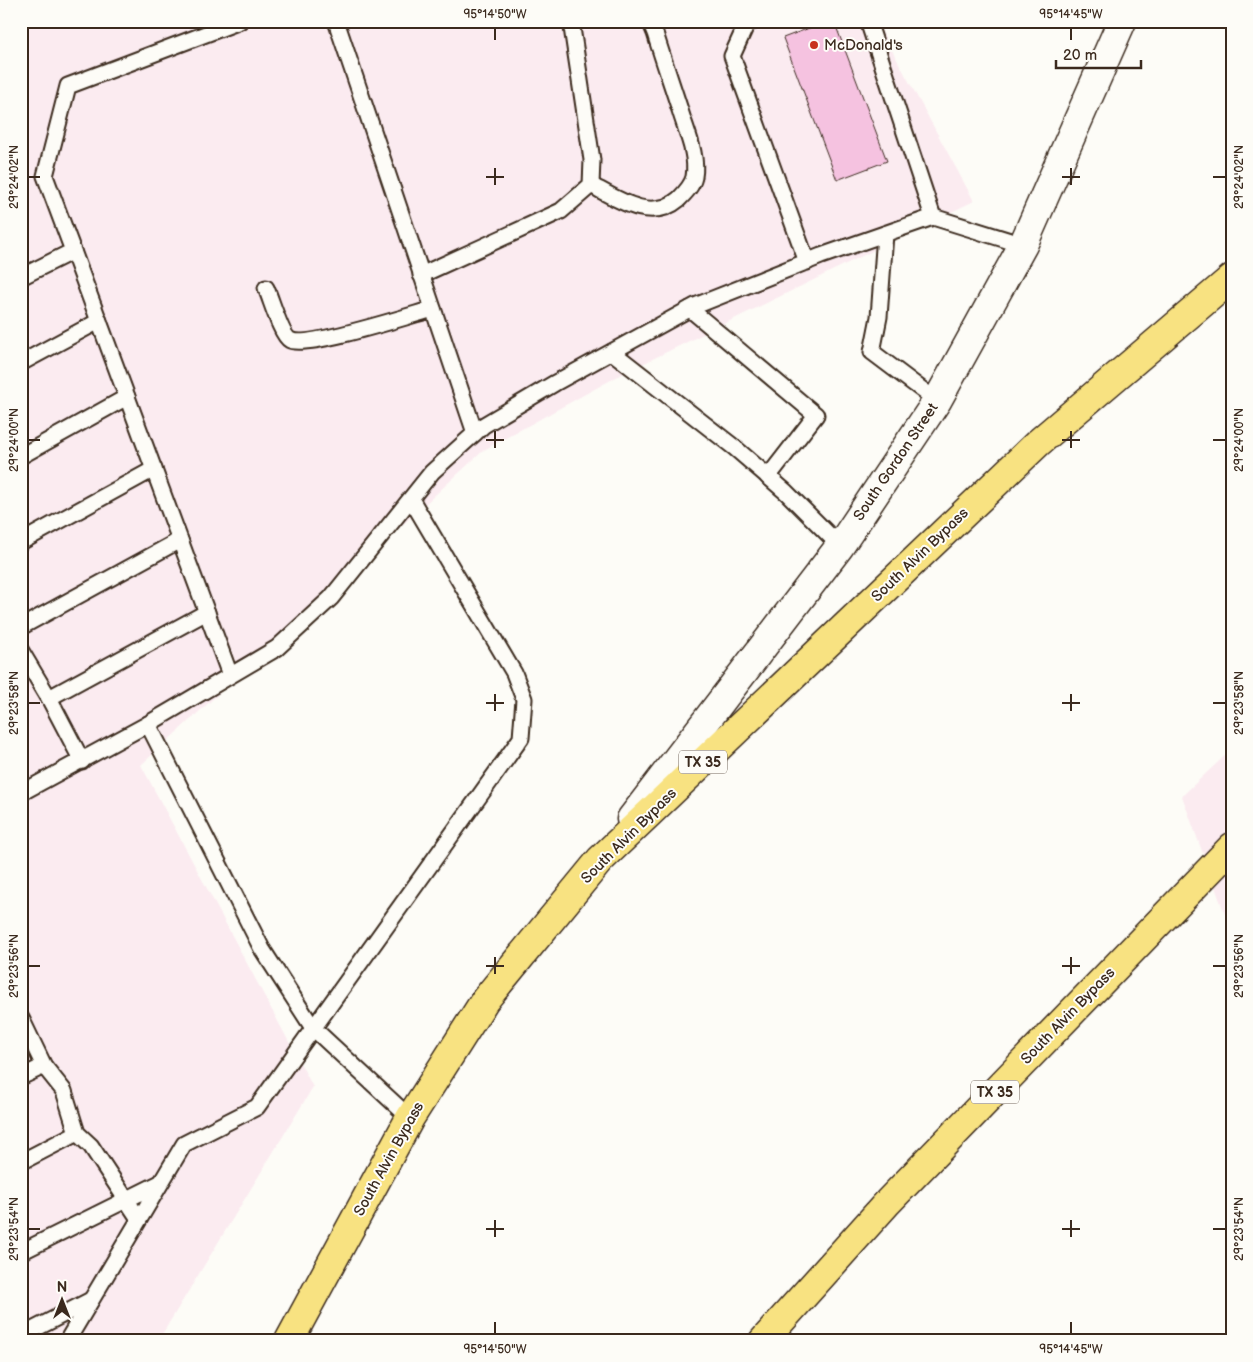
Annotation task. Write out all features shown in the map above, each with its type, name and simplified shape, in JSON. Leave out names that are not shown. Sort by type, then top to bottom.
[{"type":"main road","name":"South Gordon Street","points":[[600,860],[840,546],[937,401],[1023,246],[1122,21]]},
{"type":"main road","name":"South Alvin Bypass","points":[[289,1341],[410,1118],[485,1000],[600,860],[1038,443],[1232,278]]},
{"type":"main road","name":"South Alvin Bypass","points":[[763,1341],[888,1202],[1232,847]]},
{"type":"lane","points":[[230,675],[45,176],[68,86],[240,21]]},
{"type":"lane","points":[[336,21],[475,434]]},
{"type":"lane","points":[[422,275],[561,211],[591,185],[592,160],[571,21]]},
{"type":"lane","points":[[591,185],[638,209],[668,206],[687,192],[694,179],[694,156],[650,21]]},
{"type":"lane","points":[[754,21],[747,24],[732,56],[807,262]]},
{"type":"lane","points":[[868,21],[934,217]]},
{"type":"lane","points":[[21,793],[148,724],[277,648],[331,598],[432,472],[484,425],[690,309],[807,262],[934,217],[1023,246]]},
{"type":"lane","points":[[885,234],[879,318],[872,352],[937,401]]},
{"type":"lane","points":[[21,277],[73,251]]},
{"type":"lane","points":[[266,288],[283,331],[289,340],[296,342],[324,338],[433,309]]},
{"type":"lane","points":[[690,309],[816,415],[768,476]]},
{"type":"lane","points":[[21,363],[99,321]]},
{"type":"lane","points":[[612,352],[768,476],[840,546]]},
{"type":"lane","points":[[21,456],[127,398]]},
{"type":"lane","points":[[21,542],[154,469]]},
{"type":"lane","points":[[67,1341],[184,1144],[257,1107],[521,738],[524,699],[514,673],[411,499]]},
{"type":"lane","points":[[21,626],[180,540]]},
{"type":"lane","points":[[49,698],[207,612]]},
{"type":"lane","points":[[21,651],[49,698],[82,761]]},
{"type":"lane","points":[[148,724],[262,949],[313,1028],[410,1118]]},
{"type":"lane","points":[[21,1018],[44,1066],[64,1090],[77,1133],[91,1146],[139,1219]]},
{"type":"lane","points":[[21,1077],[44,1066]]},
{"type":"lane","points":[[21,1162],[77,1133]]},
{"type":"lane","points":[[21,1252],[160,1183]]},
{"type":"lane","points":[[21,1336],[91,1300]]},
{"type":"shaded area","points":[[21,21],[876,21],[974,201],[620,375],[484,450],[141,765],[313,1087],[158,1341],[21,1341]]},
{"type":"shaded area","points":[[1232,749],[1232,934],[1182,796]]},
{"type":"building","points":[[828,21],[834,21],[887,161],[837,180],[783,38]]},
{"type":"place","name":"McDonald's","points":[[814,45]]}]
